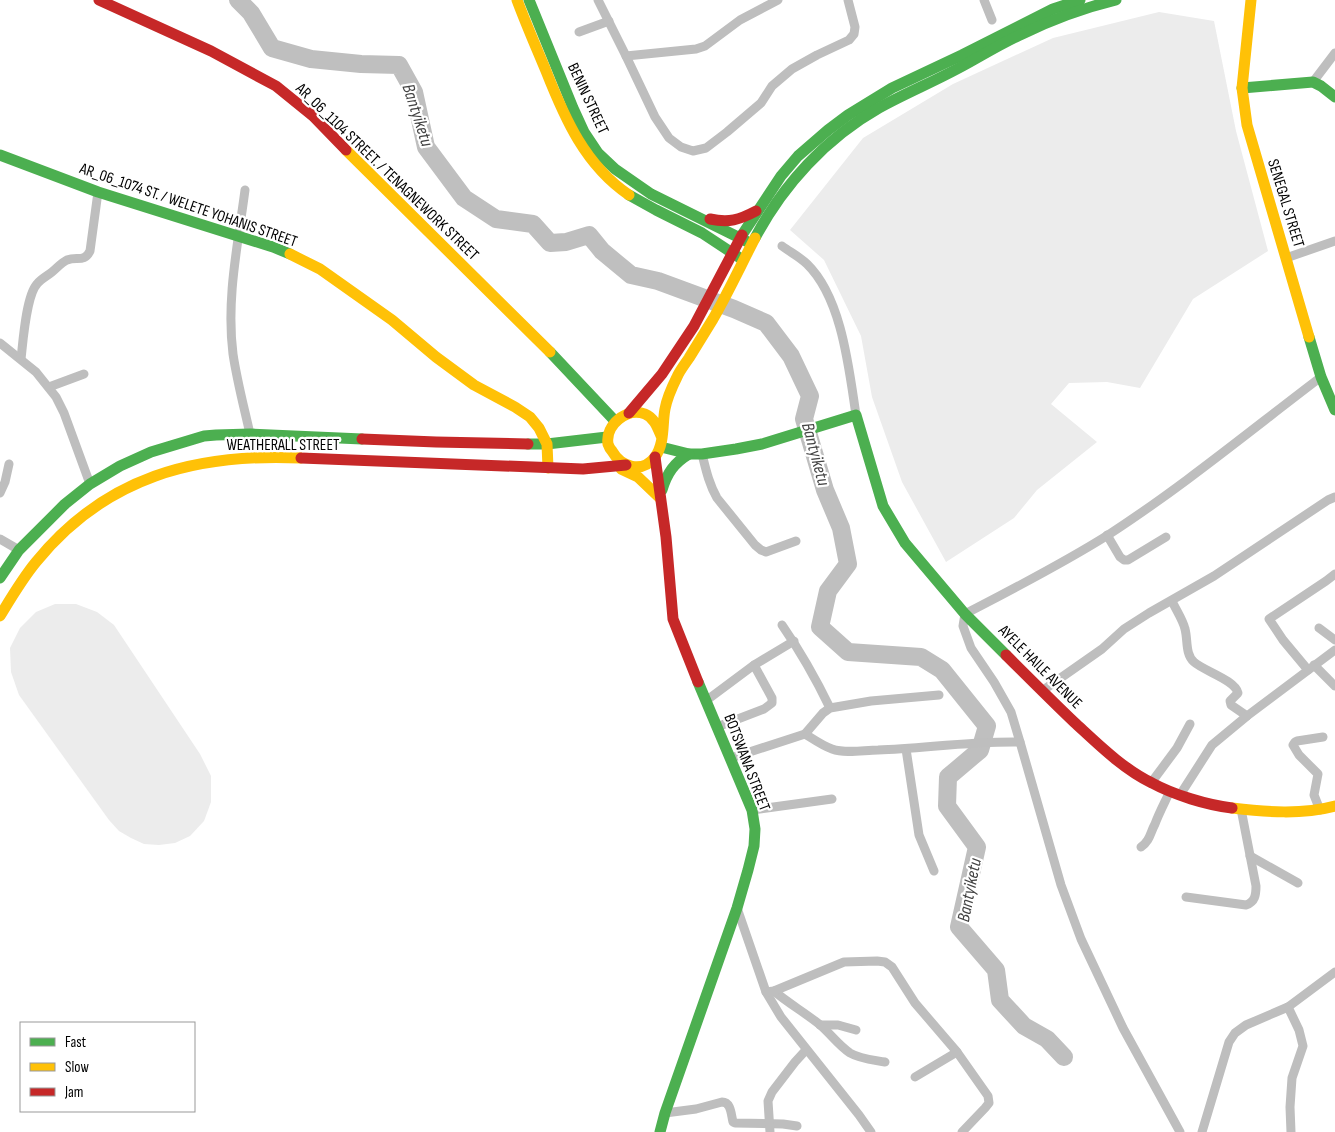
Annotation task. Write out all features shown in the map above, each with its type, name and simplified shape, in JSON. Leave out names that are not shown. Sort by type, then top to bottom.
[{"type":"main road","name":"AR_06_1104 STREET. / TENAGNEWORK STREET","points":[[99,0],[211,51],[276,86],[291,98],[313,116],[588,392],[615,422]]},
{"type":"main road","name":"BENIN STREET","points":[[517,0],[567,122],[578,143],[597,168],[613,184],[629,195],[703,234],[743,259]]},
{"type":"main road","name":"BENIN STREET","points":[[529,0],[573,108],[584,132],[598,153],[615,169],[651,194],[752,244]]},
{"type":"main road","points":[[630,413],[658,381],[694,326],[740,238],[781,176],[798,156],[848,115],[892,88],[1080,0]]},
{"type":"main road","points":[[659,447],[660,429],[648,415],[639,412],[630,413],[622,416],[610,429],[608,437],[609,446],[612,454],[618,461],[634,466],[649,462],[659,447],[665,408],[677,377],[731,286],[743,259],[769,212],[792,181],[831,142],[855,123],[879,108],[949,74],[1029,30],[1055,13],[1116,0]]},
{"type":"main road","name":"SENEGAL STREET","points":[[1251,0],[1242,88],[1246,125],[1322,377],[1335,410]]},
{"type":"main road","points":[[1242,88],[1312,82],[1321,86],[1335,97]]},
{"type":"main road","name":"AR_06_1074 ST. / WELETE YOHANIS STREET","points":[[0,155],[98,192],[273,247],[320,269],[392,320],[436,357],[474,385],[530,417],[547,444]]},
{"type":"main road","points":[[699,217],[723,222],[737,221],[757,211]]},
{"type":"main road","points":[[703,234],[717,253],[722,274]]},
{"type":"main road","points":[[659,447],[688,454],[702,454],[762,444],[856,415]]},
{"type":"main road","name":"AYELE HAILE AVENUE","points":[[856,415],[883,506],[910,549],[965,614],[1095,742],[1123,765],[1151,783],[1216,806],[1241,810],[1300,812],[1335,806]]},
{"type":"main road","points":[[0,578],[19,550],[46,520],[90,484],[120,466],[151,452],[216,434],[547,444],[608,437]]},
{"type":"main road","points":[[547,444],[548,468]]},
{"type":"main road","name":"BOTSWANA STREET","points":[[659,447],[660,498],[666,537],[670,605],[673,619],[752,810],[755,829],[754,846],[737,908],[660,1132]]},
{"type":"main road","points":[[613,466],[638,477],[660,498],[665,478],[670,469],[676,462],[688,454]]},
{"type":"main road","name":"WEATHERALL STREET","points":[[0,616],[17,588],[41,556],[72,524],[117,494],[169,471],[210,461],[288,457],[583,469],[626,465]]},
{"type":"street","points":[[598,0],[655,117],[669,138],[681,147],[693,151],[706,148],[727,132],[761,103],[772,86],[792,69],[849,40],[854,34],[855,27],[848,0]]},
{"type":"street","points":[[626,56],[696,49],[705,46],[740,20],[778,0]]},
{"type":"street","points":[[984,0],[992,20]]},
{"type":"street","points":[[579,32],[609,22]]},
{"type":"street","points":[[1312,82],[1335,53]]},
{"type":"street","points":[[246,190],[233,275],[232,310],[233,354],[250,434]]},
{"type":"street","points":[[21,359],[32,291],[37,284],[65,261],[87,256],[90,251],[98,192]]},
{"type":"street","points":[[1286,258],[1335,241]]},
{"type":"street","points":[[782,246],[807,264],[826,290],[839,324],[848,363],[856,415]]},
{"type":"street","points":[[0,342],[36,372],[56,397],[64,413],[90,484]]},
{"type":"street","points":[[49,387],[84,374]]},
{"type":"street","points":[[1180,1132],[1122,1028],[1081,939],[1061,885],[1011,712],[971,648],[963,626],[965,614],[1034,579],[1107,535],[1155,503],[1322,377]]},
{"type":"street","points":[[702,454],[712,490],[755,546],[766,552],[796,541]]},
{"type":"street","points":[[0,493],[5,482],[9,464]]},
{"type":"street","points":[[1042,691],[1089,659],[1124,629],[1214,576],[1335,497]]},
{"type":"street","points":[[1107,535],[1120,557],[1124,560],[1128,560],[1166,537]]},
{"type":"street","points":[[0,539],[19,550]]},
{"type":"street","points":[[1335,574],[1270,619],[1283,640],[1311,668],[1335,686]]},
{"type":"street","points":[[1172,601],[1185,628],[1190,657],[1196,664],[1224,679],[1237,689],[1238,693],[1230,703],[1247,716]]},
{"type":"street","points":[[782,625],[794,641],[830,708]]},
{"type":"street","points":[[1320,628],[1335,640]]},
{"type":"street","points":[[707,700],[754,665],[794,641]]},
{"type":"street","points":[[1141,847],[1150,837],[1154,825],[1175,793],[1209,748],[1247,716],[1335,650]]},
{"type":"street","points":[[717,727],[764,709],[772,703],[772,698],[754,665]]},
{"type":"street","points":[[730,758],[805,734],[823,713],[830,708],[871,701],[939,695]]},
{"type":"street","points":[[1151,783],[1177,748],[1190,724]]},
{"type":"street","points":[[805,734],[832,749],[847,751],[906,749],[998,741],[1020,742]]},
{"type":"street","points":[[1320,810],[1314,795],[1318,774],[1299,755],[1293,745],[1297,741],[1323,737]]},
{"type":"street","points":[[906,749],[919,836],[934,871]]},
{"type":"street","points":[[752,810],[832,799]]},
{"type":"street","points":[[1186,897],[1246,905],[1255,899],[1256,892],[1241,810]]},
{"type":"street","points":[[1250,856],[1298,883]]},
{"type":"street","points":[[737,908],[781,1017],[871,1132]]},
{"type":"street","points":[[770,992],[844,962],[885,962],[892,968],[915,1003],[957,1052],[988,1096],[989,1103],[986,1108],[962,1132]]},
{"type":"street","points":[[1202,1132],[1229,1042],[1235,1033],[1246,1025],[1288,1008],[1335,972]]},
{"type":"street","points":[[770,992],[820,1024],[834,1040],[851,1054],[885,1062]]},
{"type":"street","points":[[1288,1008],[1299,1030],[1303,1046],[1292,1078],[1291,1132]]},
{"type":"street","points":[[820,1024],[838,1025],[856,1030]]},
{"type":"street","points":[[769,1128],[768,1102],[772,1092],[806,1050]]},
{"type":"street","points":[[915,1077],[957,1052]]},
{"type":"street","points":[[665,1113],[696,1109],[726,1102],[735,1123],[769,1128],[797,1126]]},
{"type":"shaded area","points":[[1159,12],[1214,21],[1236,131],[1268,251],[1193,299],[1140,388],[1107,382],[1069,383],[1051,404],[1097,442],[1037,490],[1014,518],[946,562],[902,482],[872,397],[861,336],[824,260],[790,230],[863,138],[953,84],[1053,38]]},
{"type":"shaded area","points":[[55,604],[76,604],[97,612],[114,625],[200,754],[211,776],[211,802],[204,821],[190,836],[175,843],[144,844],[119,831],[109,820],[19,695],[11,672],[10,648],[20,628],[36,612]]},
{"type":"waterway","name":"Bantyiketu","points":[[238,0],[251,13],[272,48],[311,59],[361,64],[399,65],[414,92],[426,147],[464,198],[496,219],[533,224],[550,243],[566,242],[589,235],[602,251],[631,275],[658,281],[766,323],[791,356],[810,396],[804,419],[825,490],[841,528],[848,564],[828,591],[820,627],[848,652],[921,657],[942,670],[987,726],[980,750],[948,777],[947,806],[977,847],[959,927],[996,970],[1000,1000],[1024,1026],[1047,1039],[1064,1057]]},
{"type":"traffic: fast","points":[[529,0],[573,108],[584,132],[598,153],[615,169],[651,194],[746,241]]},
{"type":"traffic: fast","points":[[742,235],[781,176],[798,156],[848,115],[892,88],[1053,9],[1080,0]]},
{"type":"traffic: fast","points":[[755,238],[766,218],[808,164],[824,148],[860,120],[888,103],[1055,19],[1116,0]]},
{"type":"traffic: fast","points":[[1242,88],[1313,82],[1335,97]]},
{"type":"traffic: fast","points":[[0,155],[98,192],[290,254]]},
{"type":"traffic: fast","points":[[629,195],[702,233],[740,258]]},
{"type":"traffic: fast","points":[[1309,337],[1321,377],[1335,410]]},
{"type":"traffic: fast","points":[[550,352],[615,421]]},
{"type":"traffic: fast","points":[[661,447],[689,454],[736,449],[762,444],[856,415],[883,506],[905,543],[965,614],[1006,655]]},
{"type":"traffic: fast","points":[[0,578],[19,550],[65,504],[90,484],[120,466],[151,452],[204,436],[216,435],[250,434],[362,439]]},
{"type":"traffic: fast","points":[[528,444],[547,444],[607,437]]},
{"type":"traffic: fast","points":[[662,490],[666,478],[672,469],[689,454]]},
{"type":"traffic: fast","points":[[660,1132],[737,908],[754,846],[755,829],[752,810],[698,682]]},
{"type":"traffic: slow","points":[[517,0],[561,106],[578,140],[600,170],[629,195]]},
{"type":"traffic: slow","points":[[1251,0],[1242,88],[1247,125],[1309,337]]},
{"type":"traffic: slow","points":[[346,150],[550,352]]},
{"type":"traffic: slow","points":[[662,438],[651,418],[638,412],[625,415],[614,424],[610,430],[608,444],[616,457],[632,466],[644,465],[655,457],[662,440],[665,409],[673,385],[719,309],[755,238]]},
{"type":"traffic: slow","points":[[290,254],[320,269],[392,320],[436,357],[474,385],[530,417],[539,428],[547,444],[548,468]]},
{"type":"traffic: slow","points":[[0,616],[31,568],[63,533],[92,509],[122,490],[155,476],[189,466],[225,460],[301,458]]},
{"type":"traffic: slow","points":[[621,469],[638,477],[660,498]]},
{"type":"traffic: slow","points":[[1232,808],[1297,812],[1335,806]]},
{"type":"traffic: jam","points":[[99,0],[211,51],[276,86],[313,116],[346,150]]},
{"type":"traffic: jam","points":[[710,219],[734,220],[756,211]]},
{"type":"traffic: jam","points":[[629,413],[662,374],[694,326],[742,235]]},
{"type":"traffic: jam","points":[[362,439],[528,444]]},
{"type":"traffic: jam","points":[[655,457],[666,537],[673,619],[698,682]]},
{"type":"traffic: jam","points":[[301,458],[583,469],[626,465]]},
{"type":"traffic: jam","points":[[1006,655],[1074,722],[1111,756],[1131,771],[1180,795],[1212,805],[1232,808]]}]
